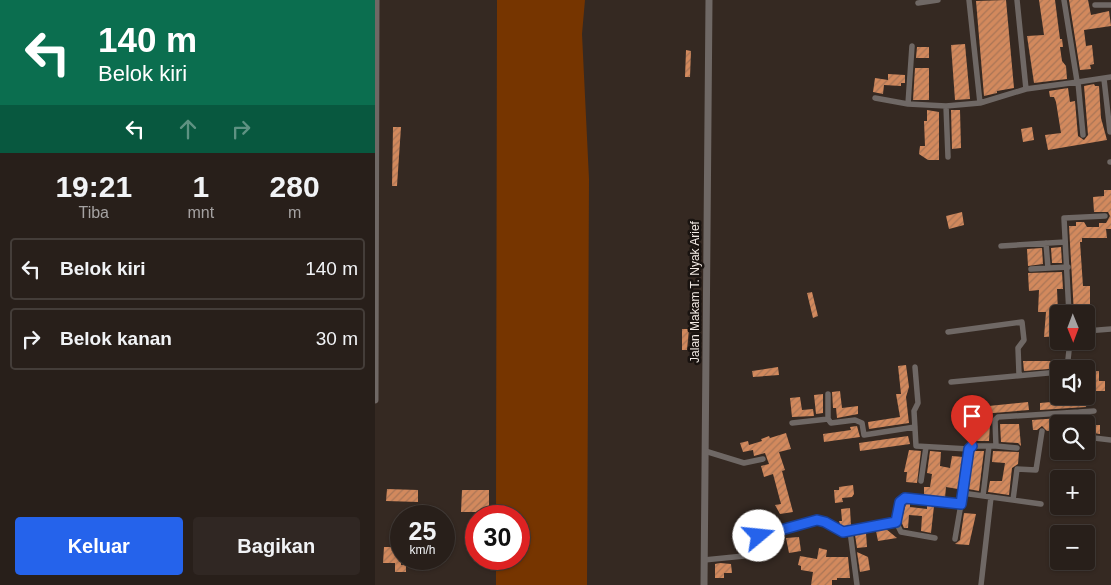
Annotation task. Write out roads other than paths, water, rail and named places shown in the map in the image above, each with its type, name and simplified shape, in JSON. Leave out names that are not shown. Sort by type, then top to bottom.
[{"type":"street","points":[[375,400],[376,0]]},
{"type":"street","name":"Jalan Makam T. Nyak Arief","points":[[704,585],[709,0]]},
{"type":"street","points":[[918,3],[938,0]]},
{"type":"street","points":[[969,0],[980,103]]},
{"type":"street","points":[[1017,0],[1027,89]]},
{"type":"street","points":[[1064,0],[1074,74],[1078,82],[1083,135]]},
{"type":"street","points":[[1095,5],[1111,5]]},
{"type":"street","points":[[908,104],[913,46]]},
{"type":"street","points":[[875,98],[908,104],[946,106],[980,103],[1027,89],[1111,77]]},
{"type":"street","points":[[1104,79],[1110,132]]},
{"type":"street","points":[[946,106],[948,157]]},
{"type":"street","points":[[1069,305],[1064,218],[1105,216]]},
{"type":"street","points":[[1001,246],[1065,242]]},
{"type":"street","points":[[1046,243],[1048,268]]},
{"type":"street","points":[[1031,270],[1068,267]]},
{"type":"street","points":[[948,332],[1023,322],[1024,340],[1018,348],[1019,374]]},
{"type":"street","points":[[1095,330],[1111,329]]},
{"type":"street","points":[[915,367],[918,403],[914,411],[916,446],[969,449],[972,446],[1017,448]]},
{"type":"street","points":[[951,382],[1050,372]]},
{"type":"street","points":[[828,394],[829,419]]},
{"type":"street","points":[[983,496],[993,446],[995,420],[998,417],[1094,411]]},
{"type":"street","points":[[792,423],[829,419],[831,422],[855,420],[863,423],[864,435],[915,427]]},
{"type":"street","points":[[1013,500],[1017,469],[1036,470],[1042,431]]},
{"type":"street","points":[[1095,438],[1111,440]]},
{"type":"street","points":[[921,481],[926,447]]},
{"type":"street","points":[[955,539],[969,449]]},
{"type":"street","points":[[705,451],[744,462],[763,459]]},
{"type":"street","points":[[962,493],[1041,504]]},
{"type":"street","points":[[981,585],[991,497]]},
{"type":"street","points":[[935,538],[901,532],[896,522],[900,502],[905,498],[961,504]]},
{"type":"street","points":[[704,560],[745,556],[756,538],[813,520],[825,522],[843,532],[896,522]]},
{"type":"street","points":[[850,531],[857,585]]}]
